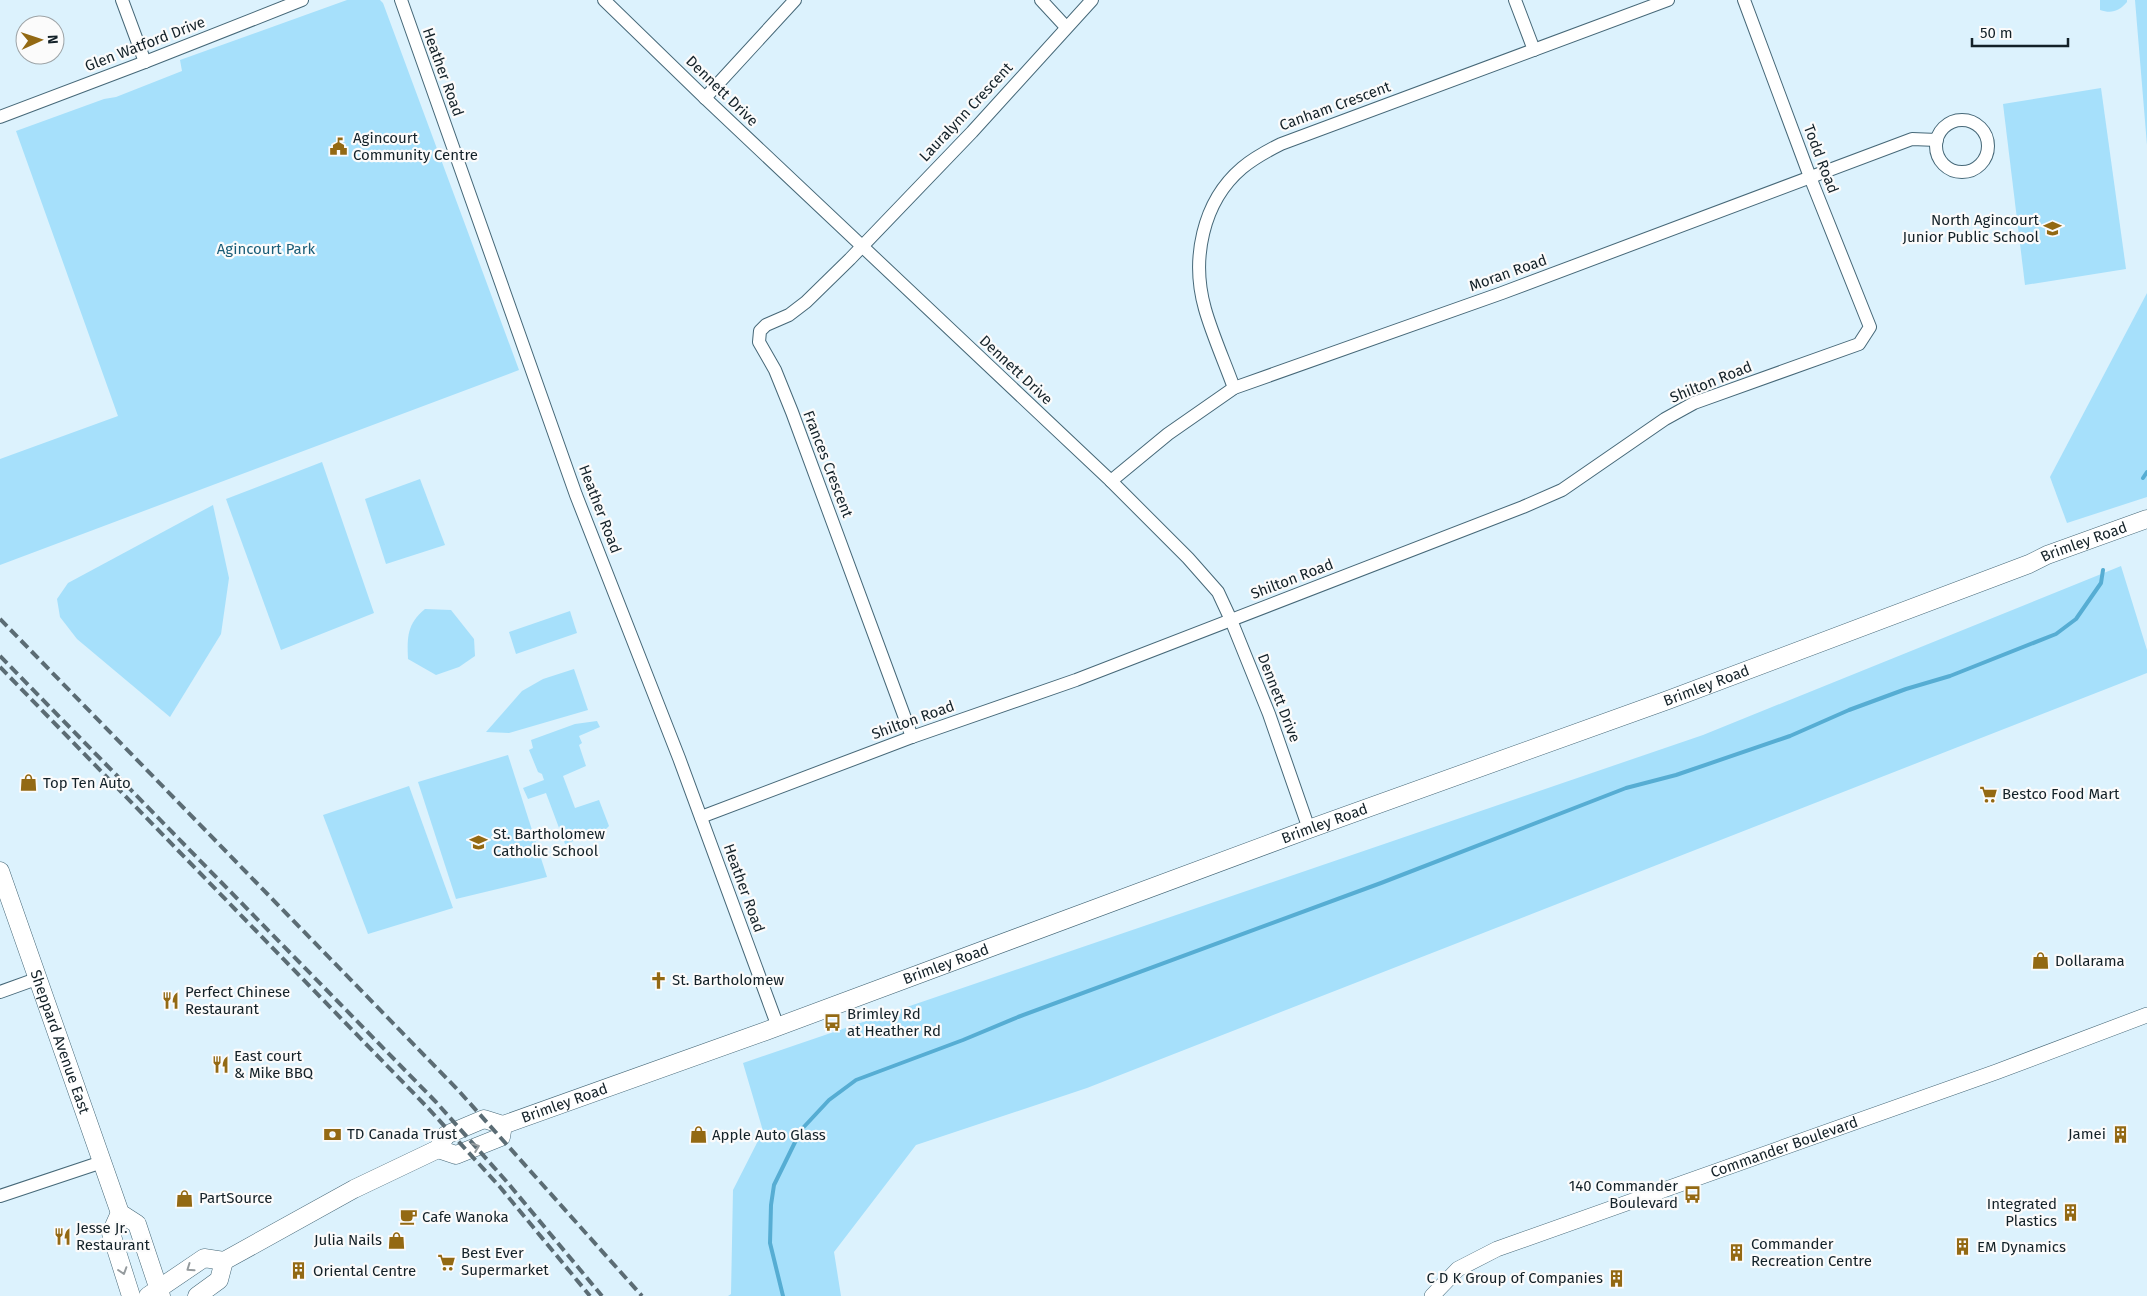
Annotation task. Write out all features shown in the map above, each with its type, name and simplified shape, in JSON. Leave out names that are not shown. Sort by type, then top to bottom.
[{"type":"main road","name":"Brimley Road","points":[[156,1294],[204,1258],[224,1261],[354,1189],[438,1149],[446,1135],[484,1119],[503,1125],[778,1027],[1309,829],[1668,700],[2147,519]]},
{"type":"main road","name":"Sheppard Avenue East","points":[[0,871],[120,1213]]},
{"type":"main road","points":[[132,1296],[111,1232],[120,1213],[138,1224],[156,1294]]},
{"type":"main road","points":[[197,1296],[219,1280],[224,1261]]},
{"type":"street","points":[[122,0],[145,62]]},
{"type":"street","name":"Glen Watford Drive","points":[[0,116],[145,62],[302,0]]},
{"type":"street","name":"Heather Road","points":[[401,0],[576,496],[701,817],[778,1027]]},
{"type":"street","name":"Dennett Drive","points":[[604,0],[705,98],[1112,481],[1188,558],[1218,592],[1269,714],[1309,829]]},
{"type":"street","points":[[705,98],[795,0]]},
{"type":"street","points":[[1041,0],[1066,27]]},
{"type":"street","name":"Lauralynn Crescent","points":[[863,245],[972,132],[1092,0]]},
{"type":"street","points":[[1515,0],[1534,50]]},
{"type":"street","name":"Canham Crescent","points":[[1234,388],[1205,310],[1199,278],[1202,234],[1217,196],[1226,183],[1256,156],[1281,144],[1668,0]]},
{"type":"street","name":"Todd Road","points":[[1744,0],[1810,177],[1870,327]]},
{"type":"street","points":[[1957,120],[1964,120],[1978,125],[1986,135],[1988,147],[1985,159],[1976,168],[1964,172],[1956,171],[1942,163],[1936,148],[1937,140],[1944,127],[1957,120]]},
{"type":"street","name":"Moran Road","points":[[1112,481],[1168,434],[1234,388],[1502,293],[1912,139],[1937,140]]},
{"type":"street","name":"Frances Crescent","points":[[863,245],[806,302],[789,315],[766,325],[760,331],[759,342],[775,370],[792,412],[912,737]]},
{"type":"street","name":"Shilton Road","points":[[701,817],[912,737],[1076,680],[1417,549],[1562,490],[1665,419],[1694,403],[1859,344],[1870,327]]},
{"type":"street","points":[[0,992],[38,978]]},
{"type":"street","name":"Commander Boulevard","points":[[1432,1296],[1458,1270],[1497,1249],[1996,1072],[2147,1015]]},
{"type":"street","points":[[0,1196],[102,1162]]},
{"type":"green space","name":"Agincourt Park","points":[[347,0],[380,0],[383,3],[519,370],[0,565],[0,459],[118,416],[16,131],[104,99],[116,97],[182,71],[180,60]]},
{"type":"green space","points":[[2100,0],[2127,0],[2127,2],[2118,10],[2108,12],[2100,10]]},
{"type":"green space","points":[[2135,0],[2147,0],[2147,145]]},
{"type":"green space","points":[[2101,88],[2126,269],[2025,285],[2003,104]]},
{"type":"green space","points":[[2147,293],[2147,497],[2067,523],[2050,477]]},
{"type":"green space","points":[[322,462],[374,613],[281,650],[226,499]]},
{"type":"green space","points":[[420,479],[445,545],[386,564],[365,499]]},
{"type":"green space","points":[[213,505],[229,578],[221,634],[170,717],[77,639],[60,617],[57,599],[68,583]]},
{"type":"green space","points":[[2121,566],[2147,650],[2147,673],[1087,1088],[916,1145],[834,1252],[841,1296],[728,1296],[731,1294],[733,1190],[763,1131],[743,1063],[1703,735]]},
{"type":"green space","points":[[425,609],[451,610],[474,639],[475,656],[459,667],[436,675],[408,659],[409,631],[415,620]]},
{"type":"green space","points":[[570,611],[577,633],[516,654],[509,632]]},
{"type":"green space","points":[[574,669],[588,710],[509,733],[486,732],[522,691],[543,679]]},
{"type":"green space","points":[[597,721],[600,727],[579,736],[582,743],[579,745],[586,766],[563,776],[575,808],[599,800],[609,826],[605,830],[565,844],[546,793],[528,799],[523,788],[544,780],[542,774],[538,772],[529,750],[533,748],[531,740],[575,724]]},
{"type":"green space","points":[[508,755],[547,877],[456,899],[418,782]]},
{"type":"green space","points":[[409,786],[453,908],[368,934],[323,815]]},
{"type":"waterway","points":[[2143,478],[2147,472]]},
{"type":"waterway","points":[[783,1296],[770,1243],[771,1205],[774,1185],[801,1130],[829,1100],[856,1080],[963,1040],[1018,1017],[1381,883],[1626,788],[1676,775],[1790,736],[1849,710],[1906,689],[1950,676],[2056,634],[2076,619],[2101,583],[2103,570]]},
{"type":"railway","points":[[0,619],[458,1090],[642,1296]]},
{"type":"railway","points":[[0,656],[436,1102],[507,1182],[602,1296]]},
{"type":"railway","points":[[0,667],[428,1108],[500,1187],[590,1296]]},
{"type":"place","name":"Agincourt Community Centre","points":[[339,147]]},
{"type":"place","name":"North Agincourt Junior Public School","points":[[2053,229]]},
{"type":"place","name":"Top Ten Auto","points":[[29,783]]},
{"type":"place","name":"Bestco Food Mart","points":[[1988,794]]},
{"type":"place","name":"St. Bartholomew Catholic School","points":[[479,843]]},
{"type":"place","name":"Dollarama","points":[[2041,961]]},
{"type":"place","name":"St. Bartholomew","points":[[658,980]]},
{"type":"place","name":"Perfect Chinese Restaurant","points":[[171,1001]]},
{"type":"place","name":"Brimley Rd at Heather Rd","points":[[833,1023]]},
{"type":"place","name":"East court & Mike BBQ","points":[[220,1065]]},
{"type":"place","name":"TD Canada Trust","points":[[333,1134]]},
{"type":"place","name":"Jamei","points":[[2120,1134]]},
{"type":"place","name":"Apple Auto Glass","points":[[698,1135]]},
{"type":"place","name":"140 Commander Boulevard","points":[[1692,1195]]},
{"type":"place","name":"PartSource","points":[[185,1198]]},
{"type":"place","name":"Integrated Plastics","points":[[2071,1213]]},
{"type":"place","name":"Cafe Wanoka","points":[[408,1217]]},
{"type":"place","name":"Jesse Jr. Restaurant","points":[[62,1237]]},
{"type":"place","name":"Julia Nails","points":[[396,1240]]},
{"type":"place","name":"EM Dynamics","points":[[1963,1247]]},
{"type":"place","name":"Commander Recreation Centre","points":[[1737,1253]]},
{"type":"place","name":"Best Ever Supermarket","points":[[447,1262]]},
{"type":"place","name":"Oriental Centre","points":[[299,1271]]},
{"type":"place","name":"C D K Group of Companies","points":[[1617,1278]]}]
